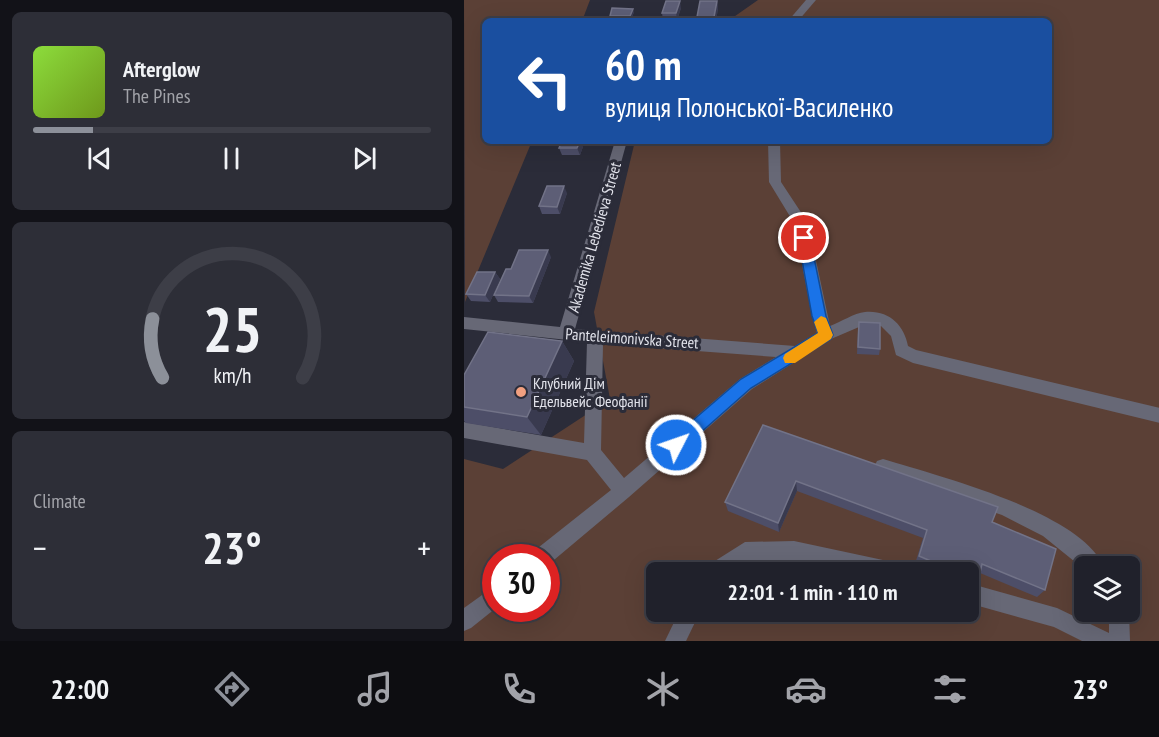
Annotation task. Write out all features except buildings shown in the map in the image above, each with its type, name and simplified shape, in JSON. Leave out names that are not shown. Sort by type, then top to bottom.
[{"type":"street","points":[[795,18],[810,0]]},
{"type":"street","name":"Akademika Lebedieva Street","points":[[566,334],[620,144]]},
{"type":"street","points":[[774,144],[775,182],[801,223],[819,316],[826,335]]},
{"type":"street","points":[[558,544],[746,384],[826,335],[865,318],[885,321],[898,333],[901,350],[913,356],[1160,416]]},
{"type":"street","name":"Panteleimonivska Street","points":[[464,323],[596,337],[695,342],[799,353]]},
{"type":"street","points":[[592,453],[596,337]]},
{"type":"street","points":[[464,430],[592,453],[623,491]]},
{"type":"street","points":[[865,461],[1006,507],[1050,529],[1085,556]]},
{"type":"street","points":[[730,562],[745,552],[794,551],[846,562]]},
{"type":"street","points":[[979,596],[1057,618],[1104,641]]},
{"type":"street","points":[[464,621],[482,606]]},
{"type":"street","points":[[675,641],[685,622]]},
{"type":"street","points":[[1119,622],[1120,641]]},
{"type":"shaded area","points":[[464,0],[590,0],[583,18],[482,18],[482,144],[531,144],[465,302]]},
{"type":"shaded area","points":[[758,0],[1159,0],[1159,641],[464,641],[464,459],[503,469],[610,399],[594,312],[634,144],[1052,144],[1052,18],[732,18]]},
{"type":"slow traffic","points":[[790,358],[826,335],[821,322]]},
{"type":"place","name":"Клубний Дім Едельвейс Феофанії","points":[[521,392]]},
{"type":"route","points":[[676,445],[746,384],[826,335],[819,316],[804,238]]}]
